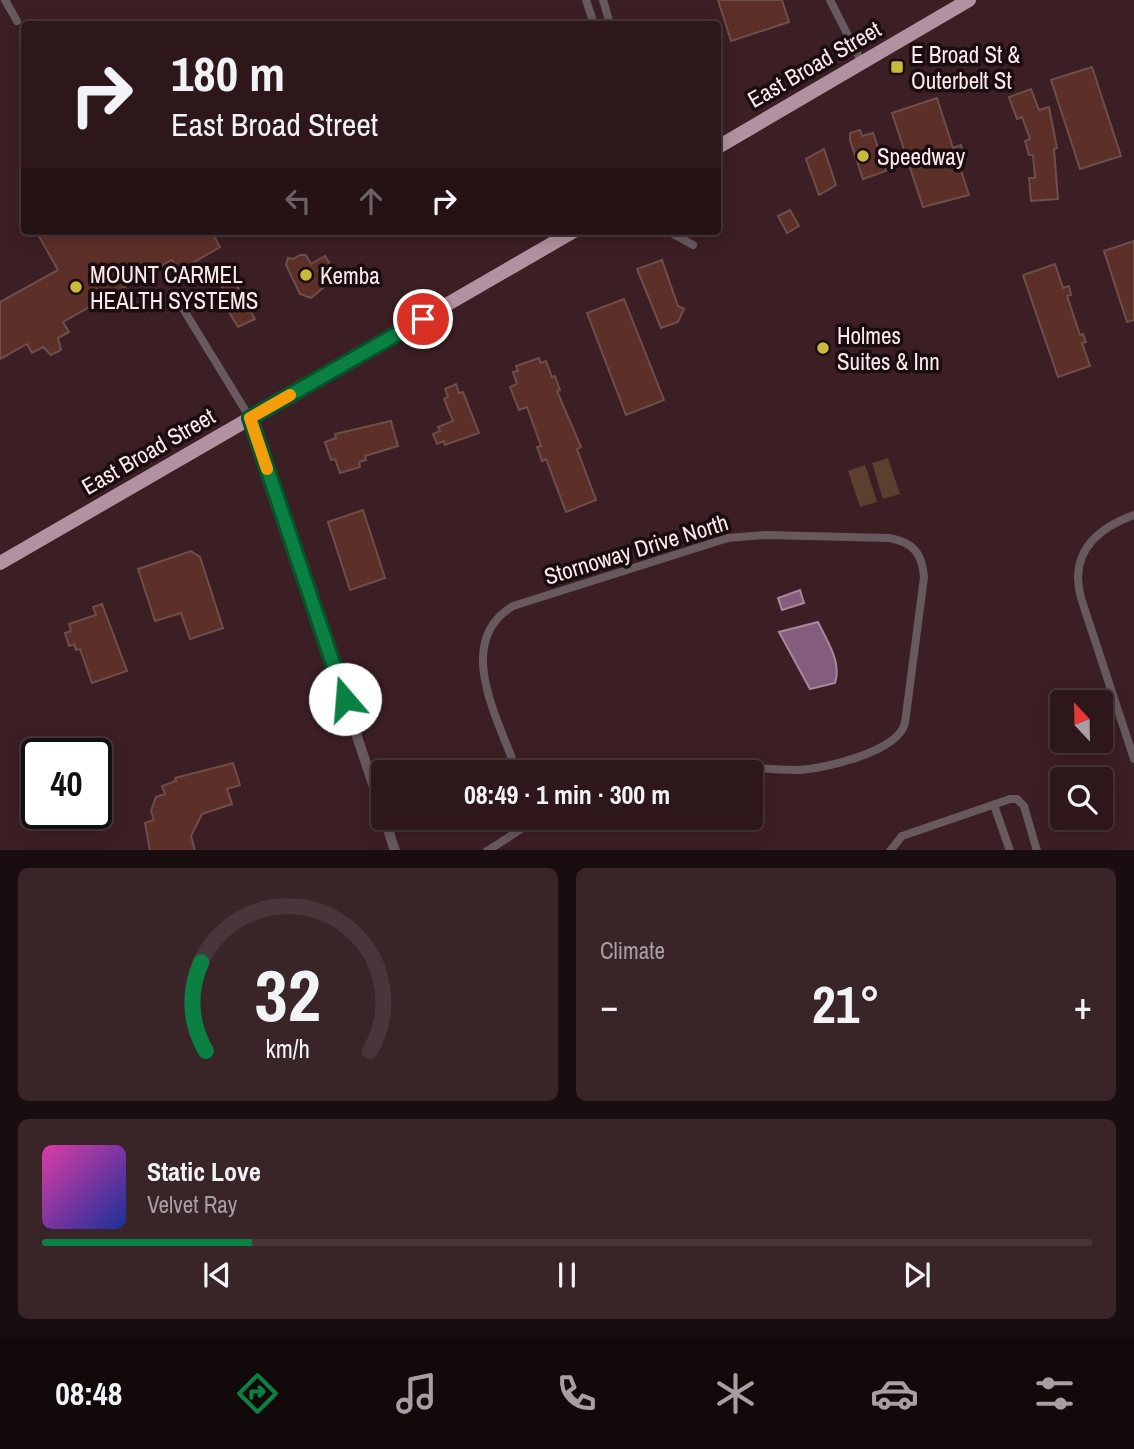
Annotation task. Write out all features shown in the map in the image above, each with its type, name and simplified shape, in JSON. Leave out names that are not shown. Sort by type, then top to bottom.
[{"type":"highway","name":"East Broad Street","points":[[721,145],[969,0]]},
{"type":"highway","name":"East Broad Street","points":[[0,564],[567,235]]},
{"type":"street","points":[[5,0],[17,21]]},
{"type":"street","points":[[586,0],[593,21]]},
{"type":"street","points":[[603,0],[609,21]]},
{"type":"street","points":[[830,0],[862,63]]},
{"type":"street","points":[[675,235],[693,246]]},
{"type":"street","points":[[174,294],[250,418],[371,777]]},
{"type":"street","points":[[1134,516],[1104,528],[1094,536],[1080,557],[1077,578],[1081,598],[1134,759]]},
{"type":"street","name":"Stornoway Drive North","points":[[513,760],[484,678],[482,654],[489,631],[503,613],[513,606],[708,543],[765,535],[889,538],[911,545],[922,562],[923,576],[905,723],[893,742],[820,767],[792,770],[763,768]]},
{"type":"street","points":[[890,850],[902,836],[1010,799],[1021,801],[1037,842],[1037,850]]},
{"type":"street","points":[[994,805],[1010,850]]},
{"type":"street","points":[[389,830],[396,850]]},
{"type":"street","points":[[488,850],[519,830]]},
{"type":"shaded area","points":[[888,458],[900,494],[883,499],[872,463]]},
{"type":"shaded area","points":[[865,465],[877,502],[860,507],[848,471]]},
{"type":"shaded area","points":[[800,590],[804,603],[782,610],[778,598]]},
{"type":"shaded area","points":[[818,622],[833,652],[837,675],[835,683],[810,689],[779,632]]},
{"type":"building","points":[[718,0],[782,0],[789,22],[731,41]]},
{"type":"building","points":[[1092,67],[1121,156],[1080,169],[1051,80]]},
{"type":"building","points":[[1031,89],[1039,110],[1049,107],[1057,148],[1054,149],[1058,199],[1031,201],[1029,178],[1035,178],[1033,155],[1029,155],[1025,141],[1030,139],[1022,117],[1017,119],[1009,97]]},
{"type":"building","points":[[937,98],[953,148],[961,145],[966,159],[958,161],[969,195],[923,207],[892,113]]},
{"type":"building","points":[[860,130],[862,136],[873,133],[886,171],[863,179],[850,140],[850,133]]},
{"type":"building","points":[[824,149],[836,185],[819,195],[806,159]]},
{"type":"building","points":[[790,210],[799,226],[787,233],[778,216]]},
{"type":"building","name":"MOUNT CARMEL HEALTH SYSTEMS","points":[[38,235],[213,235],[220,247],[179,271],[172,260],[63,322],[69,332],[58,338],[61,350],[51,355],[43,347],[32,353],[27,344],[0,359],[0,302],[58,270]]},
{"type":"building","points":[[1134,241],[1134,320],[1127,322],[1104,251]]},
{"type":"building","name":"Kemba","points":[[306,255],[311,264],[325,256],[330,264],[318,271],[324,287],[311,298],[300,294],[286,265],[288,258],[293,259]]},
{"type":"building","points":[[662,260],[678,306],[684,309],[678,322],[661,328],[637,269]]},
{"type":"building","points":[[1055,264],[1063,288],[1069,286],[1071,295],[1067,296],[1080,335],[1083,334],[1086,342],[1082,343],[1090,366],[1058,377],[1023,275]]},
{"type":"building","points":[[234,280],[255,319],[238,327],[218,294],[224,290],[222,287]]},
{"type":"building","points":[[624,299],[664,400],[626,415],[587,313]]},
{"type":"building","points":[[539,358],[541,363],[546,361],[552,377],[555,376],[560,390],[557,391],[581,447],[577,449],[596,500],[566,512],[546,459],[542,461],[537,447],[541,446],[527,407],[519,410],[510,387],[517,384],[513,372],[518,371],[516,366]]},
{"type":"building","points":[[456,384],[459,393],[463,392],[479,433],[445,445],[444,441],[437,444],[433,434],[440,431],[438,427],[453,421],[444,399],[448,397],[445,389]]},
{"type":"building","points":[[391,421],[398,446],[365,456],[366,460],[359,462],[360,467],[340,473],[335,459],[331,460],[325,442],[336,438],[335,434]]},
{"type":"building","points":[[363,510],[385,578],[350,590],[328,522]]},
{"type":"building","points":[[191,551],[200,557],[223,628],[190,639],[181,613],[155,621],[138,569]]},
{"type":"building","points":[[102,604],[127,671],[92,683],[80,649],[76,650],[74,644],[69,646],[65,633],[71,631],[69,624],[96,615],[93,607]]},
{"type":"building","points":[[233,763],[240,785],[227,789],[232,804],[202,814],[191,836],[195,850],[150,850],[145,823],[154,820],[151,811],[156,797],[165,794],[162,786],[176,781],[175,778]]},
{"type":"slow traffic","points":[[267,469],[250,418],[290,395]]},
{"type":"place","name":"E Broad St & Outerbelt St","points":[[897,67]]},
{"type":"place","name":"Speedway","points":[[863,156]]},
{"type":"place","name":"Kemba","points":[[306,275]]},
{"type":"place","name":"MOUNT CARMEL HEALTH SYSTEMS","points":[[76,287]]},
{"type":"place","name":"Holmes Suites & Inn","points":[[823,348]]},
{"type":"route","points":[[345,699],[250,418],[423,319]]}]
